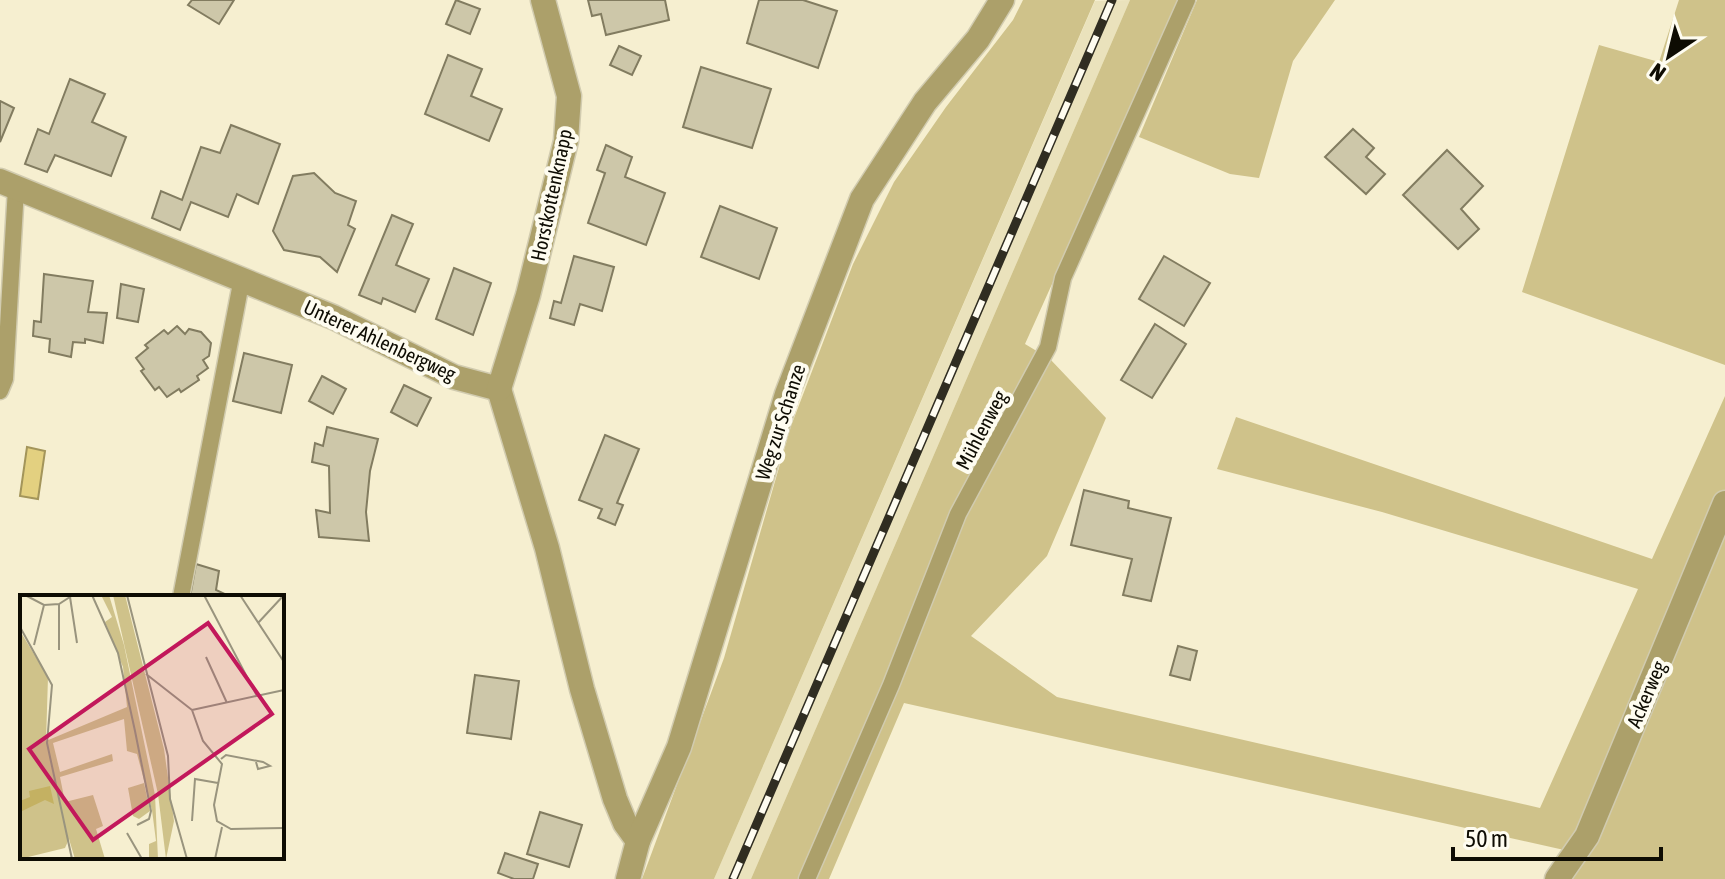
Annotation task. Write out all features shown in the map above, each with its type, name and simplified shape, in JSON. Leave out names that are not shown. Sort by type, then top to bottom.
[{"type":"street","name":"Horstkottenknapp","points":[[499,389],[528,295],[566,141],[569,96],[543,0]]},
{"type":"street","name":"Weg zur Schanze","points":[[628,879],[638,841],[679,747],[787,394],[862,199],[925,102],[978,39],[1002,0]]},
{"type":"street","name":"Unterer Ahlenbergweg","points":[[8,184],[333,317],[454,377],[499,389]]},
{"type":"street","points":[[499,389],[547,548],[582,689],[615,799],[625,823],[638,841]]},
{"type":"street","name":"Ackerweg","points":[[1557,879],[1587,836],[1725,503]]},
{"type":"lane","name":"Mühlenweg","points":[[807,879],[879,713],[958,514],[1048,347],[1063,278],[1187,0]]},
{"type":"lane","points":[[0,391],[5,379],[8,184]]},
{"type":"lane","points":[[181,595],[242,278]]},
{"type":"shaded area","points":[[1023,0],[1095,0],[714,879],[642,879],[724,658],[791,426],[853,264],[894,182],[946,107],[1013,20]]},
{"type":"shaded area","points":[[1130,0],[751,879],[714,879],[1095,1]]},
{"type":"shaded area","points":[[1130,0],[1180,0],[1025,344],[1050,359],[1106,418],[1047,556],[971,636],[1057,697],[1540,808],[1638,589],[1382,512],[1217,469],[1236,417],[1652,559],[1725,396],[1725,879],[1564,879],[1582,854],[904,703],[829,879],[751,879]]},
{"type":"shaded area","points":[[1197,0],[1335,0],[1293,61],[1259,178],[1230,174],[1139,137]]},
{"type":"shaded area","points":[[1679,0],[1725,0],[1725,365],[1522,292],[1599,45],[1659,62]]},
{"type":"shaded area","points":[[27,447],[45,451],[38,499],[20,496]]},
{"type":"building","points":[[192,0],[234,0],[219,24],[188,5]]},
{"type":"building","points":[[456,0],[480,9],[470,34],[446,24]]},
{"type":"building","points":[[588,0],[665,0],[669,20],[606,35],[601,14],[592,16]]},
{"type":"building","points":[[759,0],[803,0],[837,11],[818,68],[747,43]]},
{"type":"building","points":[[619,46],[641,56],[632,75],[610,65]]},
{"type":"building","points":[[448,55],[482,69],[471,96],[502,109],[489,141],[425,114]]},
{"type":"building","points":[[701,67],[771,89],[752,148],[683,127]]},
{"type":"building","points":[[70,79],[105,94],[92,122],[126,137],[111,176],[55,155],[47,172],[25,164],[38,129],[49,134]]},
{"type":"building","points":[[0,101],[14,108],[0,142]]},
{"type":"building","points":[[231,125],[280,144],[258,204],[237,194],[228,217],[191,202],[180,230],[152,218],[161,191],[182,200],[201,147],[220,153]]},
{"type":"building","points":[[1353,129],[1374,148],[1366,157],[1385,174],[1366,194],[1325,157]]},
{"type":"building","points":[[606,145],[632,157],[625,177],[665,193],[646,245],[588,223],[605,173],[597,170]]},
{"type":"building","points":[[1447,150],[1483,186],[1461,209],[1479,229],[1458,249],[1403,195]]},
{"type":"building","points":[[314,173],[335,193],[356,201],[348,225],[355,229],[337,272],[320,257],[284,250],[273,231],[293,176]]},
{"type":"building","points":[[720,206],[777,228],[759,279],[701,257]]},
{"type":"building","points":[[392,215],[413,224],[396,265],[429,279],[415,312],[383,298],[381,304],[359,295]]},
{"type":"building","points":[[574,256],[614,267],[602,311],[580,304],[574,325],[550,318],[554,301],[561,303]]},
{"type":"building","points":[[1164,256],[1210,283],[1184,326],[1139,299]]},
{"type":"building","points":[[454,268],[491,283],[473,335],[436,319]]},
{"type":"building","points":[[44,274],[93,281],[88,312],[107,313],[103,343],[85,339],[85,343],[73,342],[71,357],[49,352],[50,339],[33,336],[34,321],[41,322]]},
{"type":"building","points":[[121,284],[144,289],[138,322],[117,318]]},
{"type":"building","points":[[1155,324],[1186,344],[1152,398],[1121,380]]},
{"type":"building","points":[[177,326],[185,334],[189,329],[201,332],[211,343],[209,356],[203,360],[208,368],[197,376],[199,380],[167,397],[159,387],[155,390],[136,358],[148,348],[145,345],[164,330],[168,334]]},
{"type":"building","points":[[244,353],[292,365],[281,413],[233,401]]},
{"type":"building","points":[[322,376],[346,389],[333,414],[309,401]]},
{"type":"building","points":[[404,385],[431,398],[417,426],[391,412]]},
{"type":"building","points":[[327,427],[378,439],[370,471],[366,512],[369,541],[319,537],[316,510],[330,513],[329,466],[312,462],[315,443],[323,446]]},
{"type":"building","points":[[605,435],[639,449],[617,503],[623,505],[615,525],[598,518],[602,509],[579,500]]},
{"type":"building","points":[[1084,490],[1129,501],[1128,508],[1171,518],[1151,601],[1123,595],[1132,559],[1071,545]]},
{"type":"building","points":[[196,564],[219,571],[216,590],[227,595],[190,595]]},
{"type":"building","points":[[1178,646],[1197,651],[1190,680],[1170,675]]},
{"type":"building","points":[[475,675],[519,681],[511,739],[467,733]]},
{"type":"building","points":[[540,812],[582,825],[569,867],[527,854]]},
{"type":"building","points":[[505,853],[538,864],[533,879],[514,879],[498,873]]},
{"type":"railway","points":[[733,879],[1112,0]]}]
